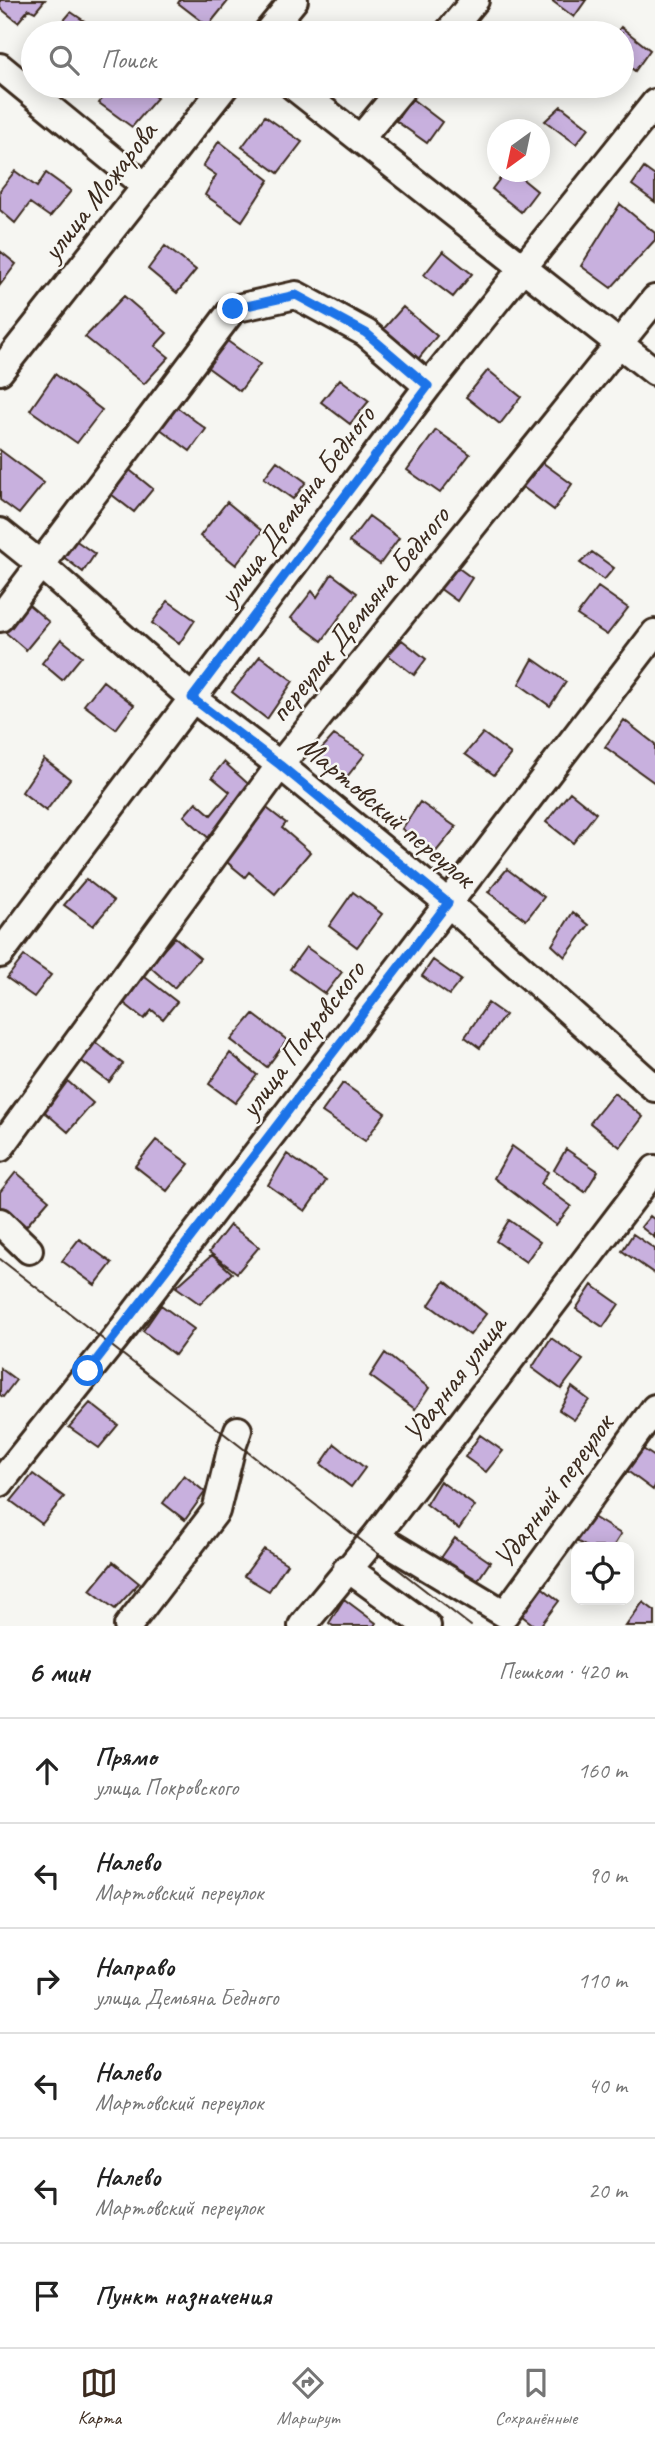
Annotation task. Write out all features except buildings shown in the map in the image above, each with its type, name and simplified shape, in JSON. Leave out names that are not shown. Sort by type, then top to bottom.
[{"type":"street","points":[[277,21],[294,0]]},
{"type":"street","points":[[458,21],[475,0]]},
{"type":"street","points":[[0,67],[21,84]]},
{"type":"street","points":[[38,98],[145,186]]},
{"type":"street","name":"улица Можарова","points":[[0,371],[215,98]]},
{"type":"street","points":[[308,98],[655,372]]},
{"type":"street","points":[[360,139],[394,98]]},
{"type":"street","name":"улица Демьяна Бедного","points":[[0,954],[428,386],[655,103]]},
{"type":"street","points":[[0,618],[233,309],[296,295],[366,333],[428,386]]},
{"type":"street","name":"переулок Демьяна Бедного","points":[[0,1149],[280,765],[655,299]]},
{"type":"street","name":"Мартовский переулок","points":[[0,532],[192,698],[280,765],[448,903],[655,1088]]},
{"type":"street","name":"улица Покровского","points":[[0,1483],[118,1335],[655,633]]},
{"type":"street","name":"Ударная улица","points":[[302,1626],[376,1536],[655,1169]]},
{"type":"street","points":[[0,1222],[29,1250]]},
{"type":"street","name":"Ударный переулок","points":[[376,1536],[505,1614],[655,1408]]},
{"type":"street","points":[[128,1626],[216,1511],[238,1430]]},
{"type":"street","points":[[347,1568],[427,1626]]},
{"type":"tram line","points":[[0,1259],[471,1626]]},
{"type":"route","points":[[88,1371],[448,903],[280,765],[192,698],[428,386],[366,333],[296,295],[233,309]]}]
